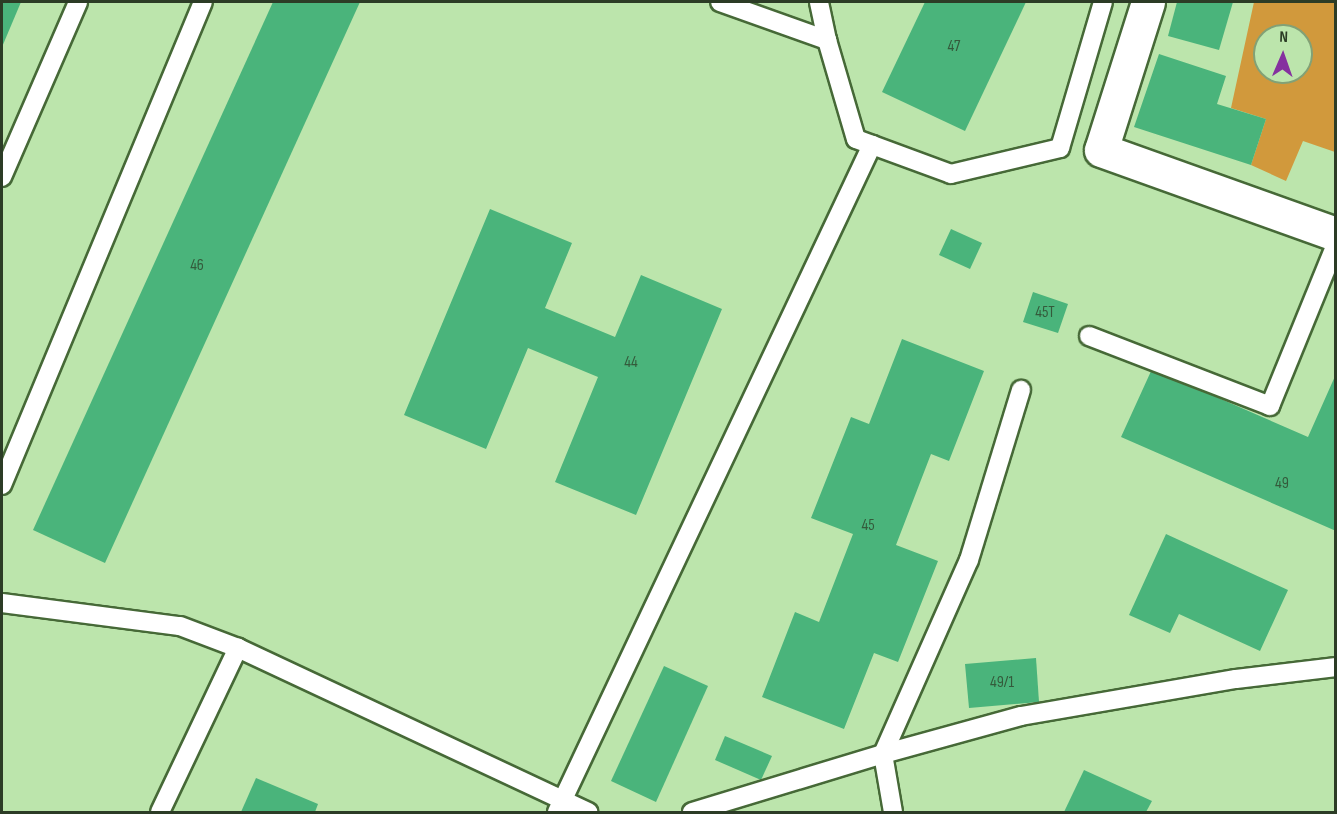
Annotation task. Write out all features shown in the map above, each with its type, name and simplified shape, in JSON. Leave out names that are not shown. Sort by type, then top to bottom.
[{"type":"street","points":[[1148,2],[1101,150],[1335,234]]},
{"type":"lane","points":[[2,177],[78,2]]},
{"type":"lane","points":[[2,485],[203,2]]},
{"type":"lane","points":[[720,2],[827,40]]},
{"type":"lane","points":[[819,2],[827,40],[856,139],[951,174],[1060,148],[1103,2]]},
{"type":"lane","points":[[560,807],[872,145]]},
{"type":"lane","points":[[1089,336],[1269,406],[1335,244]]},
{"type":"lane","points":[[893,813],[882,754],[969,560],[1022,390]]},
{"type":"lane","points":[[2,603],[180,626],[238,648],[560,807],[588,813]]},
{"type":"lane","points":[[160,813],[238,648]]},
{"type":"lane","points":[[692,813],[882,754],[1021,716],[1236,679],[1335,667]]},
{"type":"shaded area","points":[[1254,2],[1335,2],[1335,152],[1303,141],[1286,181],[1251,165],[1266,119],[1231,108]]},
{"type":"building","points":[[2,2],[21,2],[2,47]]},
{"type":"building","points":[[273,2],[360,2],[105,563],[33,530]]},
{"type":"building","points":[[925,2],[1026,2],[965,131],[882,92]]},
{"type":"building","points":[[1177,2],[1233,2],[1219,50],[1168,36]]},
{"type":"building","points":[[1159,54],[1226,76],[1217,104],[1266,119],[1251,165],[1134,127]]},
{"type":"building","points":[[490,209],[572,243],[545,308],[615,337],[641,275],[722,309],[636,515],[555,482],[598,377],[528,348],[486,449],[404,415]]},
{"type":"building","points":[[951,229],[982,243],[970,269],[939,255]]},
{"type":"building","points":[[1033,292],[1068,304],[1058,333],[1023,322]]},
{"type":"building","points":[[902,339],[984,371],[949,461],[931,454],[896,545],[938,561],[898,662],[874,653],[844,729],[762,697],[795,612],[819,622],[853,534],[811,518],[851,417],[869,424]]},
{"type":"building","points":[[1152,369],[1308,437],[1336,374],[1336,531],[1121,437]]},
{"type":"building","points":[[1166,534],[1288,590],[1260,651],[1179,614],[1170,633],[1129,615]]},
{"type":"building","points":[[1036,658],[1039,702],[969,708],[965,664]]},
{"type":"building","points":[[664,666],[708,686],[656,802],[611,781]]},
{"type":"building","points":[[725,736],[772,756],[761,780],[715,760]]},
{"type":"building","points":[[1084,770],[1152,801],[1146,812],[1064,812]]},
{"type":"building","points":[[256,778],[318,804],[315,812],[241,812]]}]
